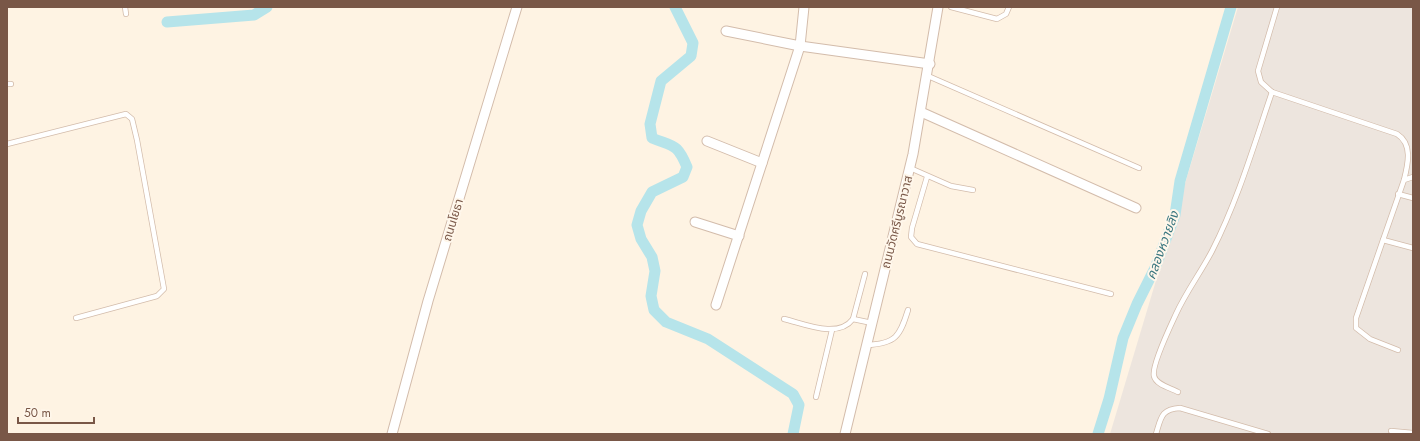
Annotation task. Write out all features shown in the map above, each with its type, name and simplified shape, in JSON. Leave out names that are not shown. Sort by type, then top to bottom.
[{"type":"street","name":"ถนนโยธา","points":[[392,434],[428,301],[517,7]]},
{"type":"street","points":[[716,305],[800,46],[804,7]]},
{"type":"street","name":"ถนนวัดศรีบูรณาวาส","points":[[845,434],[910,168],[928,76],[938,7]]},
{"type":"street","points":[[726,31],[800,46],[930,64]]},
{"type":"street","points":[[921,112],[1136,208]]},
{"type":"street","points":[[707,141],[762,163]]},
{"type":"street","points":[[695,222],[738,236]]},
{"type":"lane","points":[[125,7],[126,14]]},
{"type":"lane","points":[[951,7],[997,19],[1006,14],[1009,7]]},
{"type":"lane","points":[[1276,7],[1258,71],[1261,82],[1272,92],[1397,134],[1403,138],[1407,148],[1409,160],[1404,180],[1356,318],[1356,328],[1370,339],[1398,350]]},
{"type":"lane","points":[[928,76],[1139,168]]},
{"type":"lane","points":[[1178,392],[1157,382],[1154,377],[1160,350],[1183,299],[1212,251],[1234,202],[1272,92]]},
{"type":"lane","points":[[7,144],[126,114],[132,119],[164,289],[157,296],[76,318]]},
{"type":"lane","points":[[910,168],[927,177],[950,186],[973,190]]},
{"type":"lane","points":[[927,177],[912,228],[911,237],[917,244],[1111,294]]},
{"type":"lane","points":[[1404,180],[1413,177]]},
{"type":"lane","points":[[1398,194],[1413,198]]},
{"type":"lane","points":[[1383,240],[1413,248]]},
{"type":"lane","points":[[784,319],[832,330],[842,329],[853,319],[865,274]]},
{"type":"lane","points":[[866,345],[890,341],[898,336],[902,329],[908,310]]},
{"type":"lane","points":[[853,319],[872,323]]},
{"type":"lane","points":[[816,397],[832,330]]},
{"type":"lane","points":[[1156,434],[1162,415],[1169,408],[1180,408],[1268,434]]},
{"type":"lane","points":[[1391,431],[1413,434]]},
{"type":"shaded area","points":[[1238,7],[1413,7],[1413,434],[1110,434]]},
{"type":"waterway","points":[[167,22],[254,15],[267,7]]},
{"type":"waterway","points":[[675,7],[693,43],[691,56],[661,81],[650,124],[652,138],[674,147],[684,159],[687,167],[683,177],[652,192],[641,211],[637,225],[641,239],[652,257],[655,271],[651,296],[654,310],[666,322],[708,339],[793,394],[799,405],[793,434]]},
{"type":"waterway","name":"คลองหวายลิง","points":[[1098,434],[1109,399],[1123,338],[1137,304],[1155,268],[1175,215],[1180,181],[1231,7]]}]
